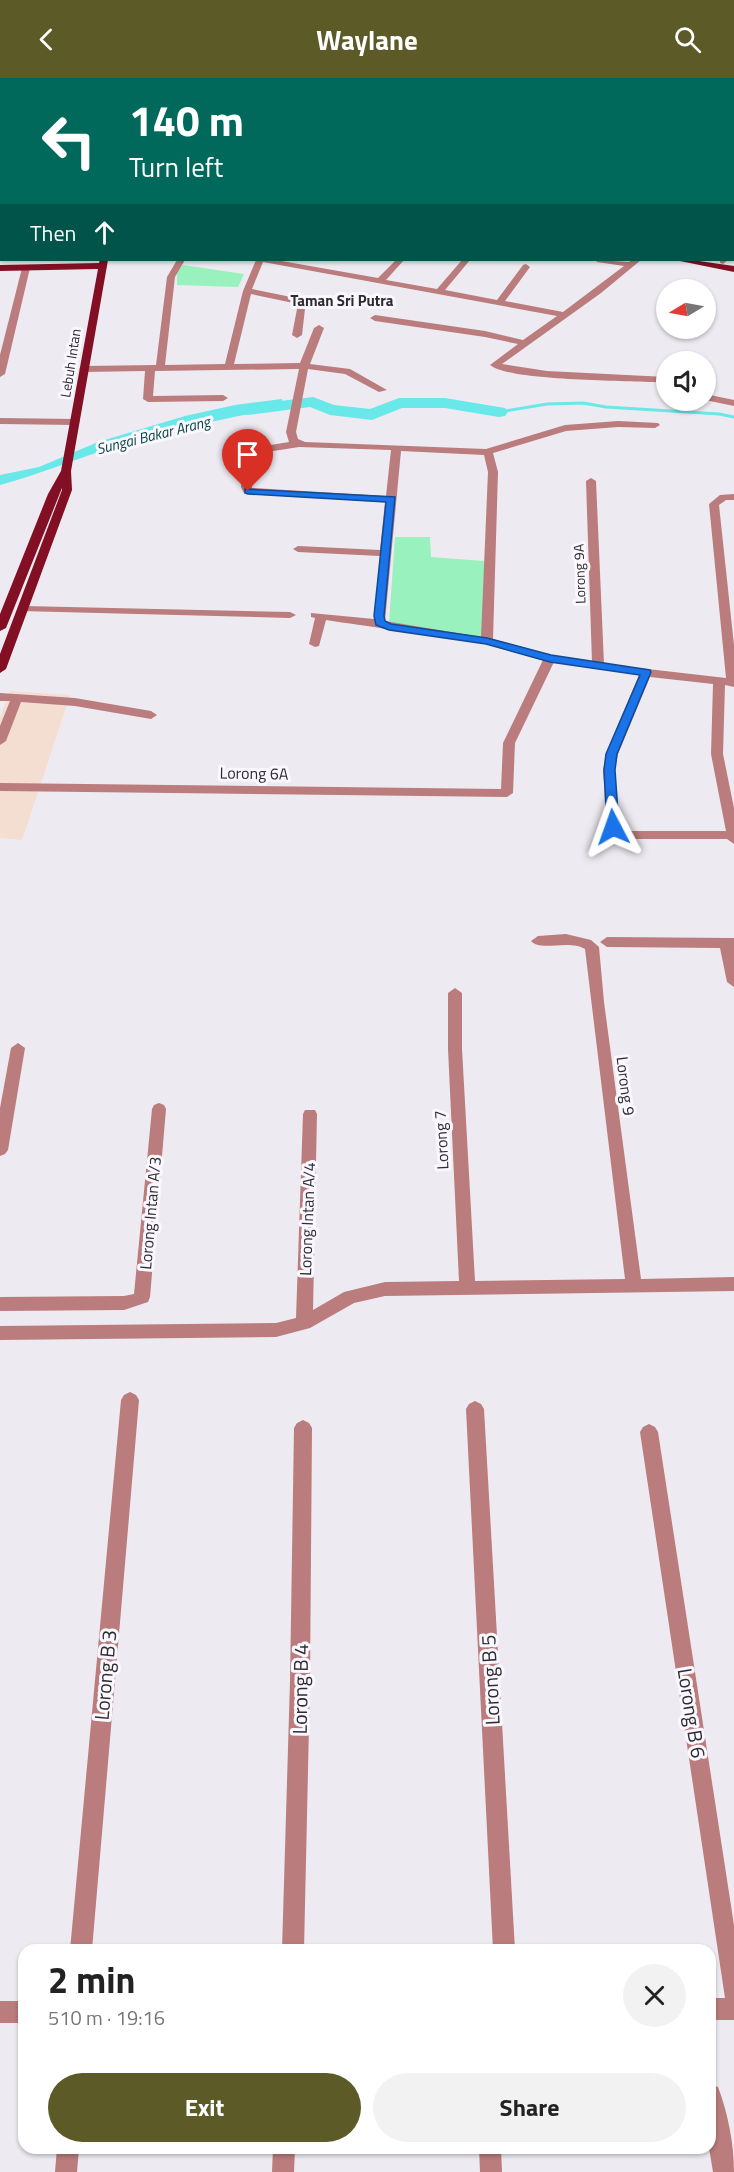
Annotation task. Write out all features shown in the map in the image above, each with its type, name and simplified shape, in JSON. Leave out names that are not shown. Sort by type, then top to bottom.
[{"type":"main road","points":[[684,261],[734,269]]},
{"type":"main road","points":[[0,268],[103,263]]},
{"type":"main road","name":"Lebuh Intan","points":[[0,628],[53,494],[66,469],[103,263]]},
{"type":"main road","name":"Lebuh Intan","points":[[0,669],[61,511],[67,490],[66,469]]},
{"type":"street","points":[[180,261],[171,277],[148,399],[223,398]]},
{"type":"street","points":[[229,366],[247,291],[260,261]]},
{"type":"street","points":[[271,261],[565,315]]},
{"type":"street","points":[[323,270],[332,261]]},
{"type":"street","points":[[381,280],[399,261]]},
{"type":"street","points":[[440,291],[465,261]]},
{"type":"street","points":[[617,261],[634,262]]},
{"type":"street","points":[[634,262],[565,315],[496,363],[495,367],[605,378],[656,380]]},
{"type":"street","points":[[500,302],[526,267]]},
{"type":"street","points":[[0,374],[12,309],[26,268]]},
{"type":"street","points":[[247,291],[303,302],[297,335]]},
{"type":"street","points":[[375,318],[485,334],[523,343]]},
{"type":"street","points":[[298,444],[293,441],[291,432],[294,408],[304,366],[319,328]]},
{"type":"street","points":[[84,369],[229,366],[339,368],[382,390]]},
{"type":"street","points":[[716,399],[734,403]]},
{"type":"street","points":[[0,421],[75,422]]},
{"type":"street","points":[[392,500],[248,491],[246,487],[248,455],[251,451],[298,444],[488,452],[558,429],[618,424],[655,425]]},
{"type":"street","points":[[380,623],[396,448]]},
{"type":"street","points":[[487,641],[493,472],[488,452]]},
{"type":"street","name":"Lorong 9A","points":[[591,481],[598,667]]},
{"type":"street","points":[[646,672],[612,754],[609,770],[613,827],[618,833],[627,836],[734,836],[717,754],[728,682],[714,504],[724,497],[734,497]]},
{"type":"street","points":[[298,549],[386,553]]},
{"type":"street","points":[[24,609],[290,615]]},
{"type":"street","points":[[315,644],[318,616],[353,622],[380,623],[389,627],[487,641],[550,658],[598,667],[728,682]]},
{"type":"street","name":"Lorong 6A","points":[[0,787],[507,793],[509,742],[550,658]]},
{"type":"street","points":[[0,697],[86,704],[151,714]]},
{"type":"street","points":[[0,741],[17,698]]},
{"type":"street","name":"Lorong 9","points":[[538,941],[570,939],[586,942],[592,947],[597,1002],[634,1285]]},
{"type":"street","points":[[607,942],[730,943],[734,981]]},
{"type":"street","name":"Lorong 7","points":[[455,993],[454,1049],[467,1286]]},
{"type":"street","points":[[0,1150],[18,1048]]},
{"type":"street","name":"Lorong Intan A/3","points":[[0,1304],[124,1303],[138,1300],[143,1291],[159,1109]]},
{"type":"street","name":"Lorong Intan A/4","points":[[304,1323],[310,1114]]},
{"type":"street","points":[[0,1333],[276,1330],[304,1323],[350,1297],[385,1289],[467,1286],[734,1284]]},
{"type":"street","name":"Lorong B 3","points":[[82,1944],[130,1400]]},
{"type":"street","name":"Lorong B 5","points":[[475,1409],[504,1944]]},
{"type":"street","name":"Lorong B 4","points":[[293,1944],[300,1681],[303,1428]]},
{"type":"street","name":"Lorong B 6","points":[[649,1432],[734,1994]]},
{"type":"street","points":[[716,2009],[734,2009]]},
{"type":"street","points":[[0,2012],[18,2012]]},
{"type":"street","points":[[716,2120],[724,2172]]},
{"type":"street","points":[[66,2172],[68,2154]]},
{"type":"street","points":[[284,2154],[284,2172]]},
{"type":"street","points":[[490,2154],[491,2172]]},
{"type":"shaded area","points":[[10,691],[70,695],[22,840],[0,838],[0,718]]},
{"type":"green space","points":[[183,265],[244,274],[238,287],[177,285],[177,272]]},
{"type":"green space","points":[[395,537],[430,537],[431,557],[484,561],[484,638],[389,623]]},
{"type":"water","name":"Sungai Bakar Arang","points":[[282,399],[283,407],[158,434],[0,485],[0,475],[39,467],[98,442],[185,416],[235,405]]},
{"type":"waterway","name":"Sungai Bakar Arang","points":[[248,410],[282,404],[313,402],[330,410],[372,415],[399,403],[445,403],[499,412]]},
{"type":"waterway","name":"Sungai Bakar Arang","points":[[499,412],[547,404],[583,403],[606,407],[719,414],[734,417]]},
{"type":"district","name":"Taman Sri Putra","points":[[342,300]]},
{"type":"route","points":[[248,491],[392,500],[380,623],[389,627],[487,641],[550,658],[598,667],[646,672],[612,754],[609,770],[613,827]]}]
